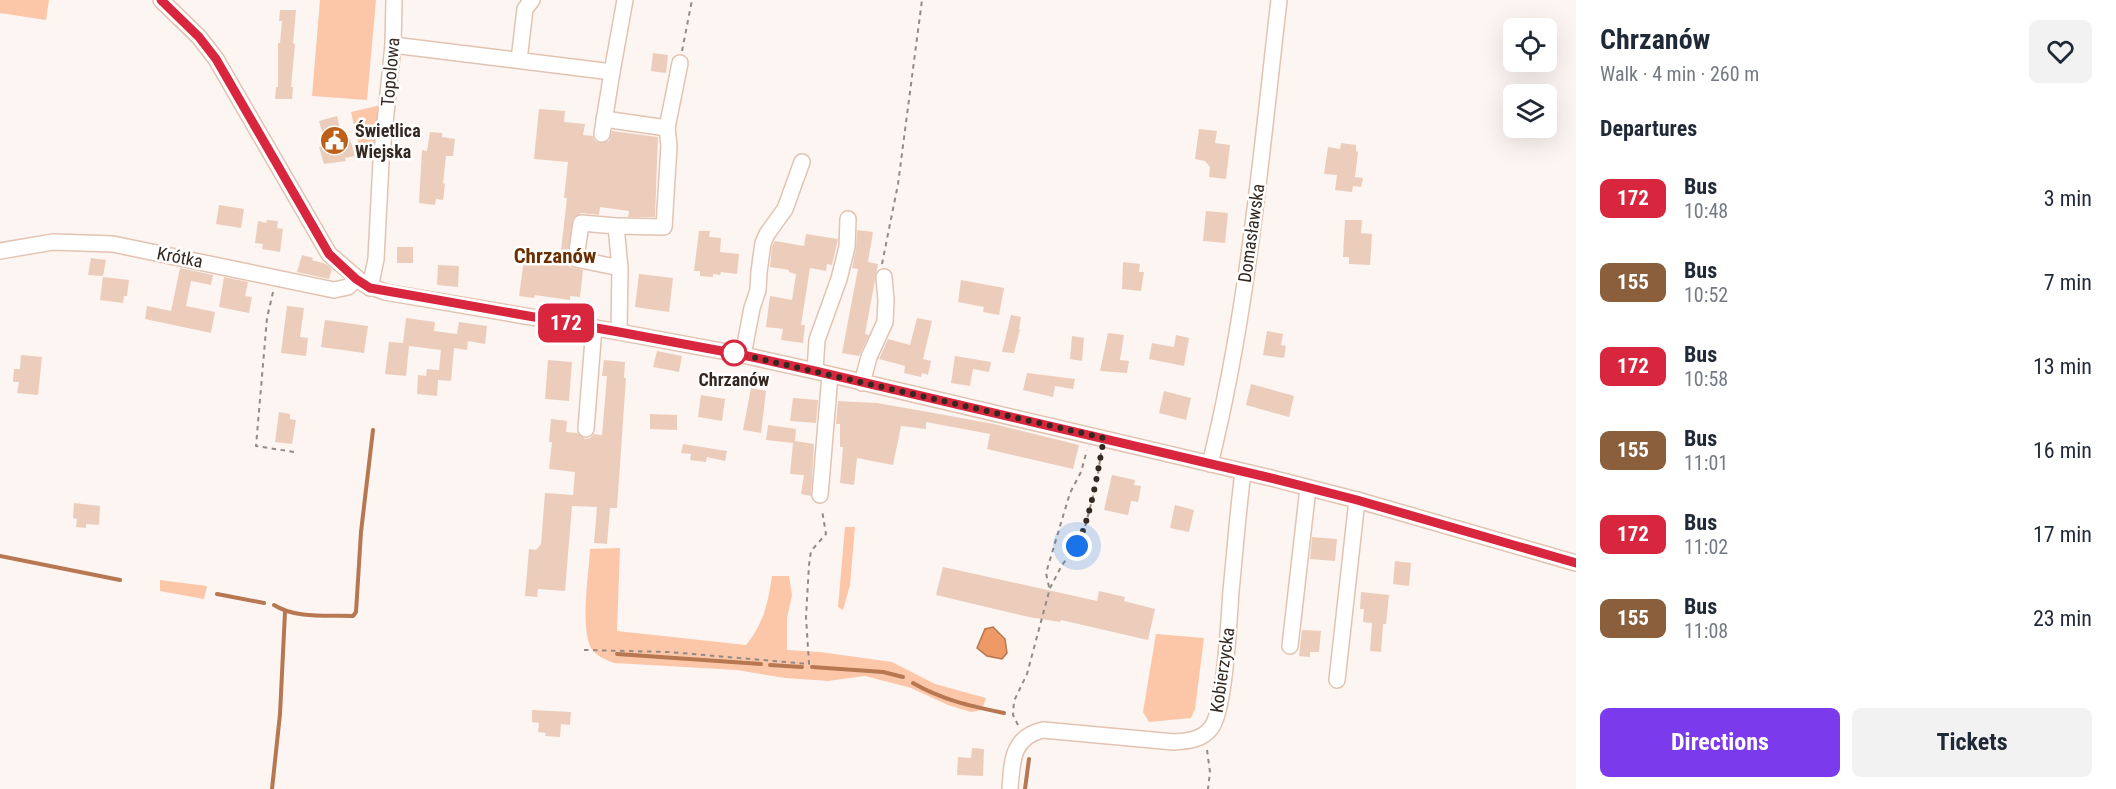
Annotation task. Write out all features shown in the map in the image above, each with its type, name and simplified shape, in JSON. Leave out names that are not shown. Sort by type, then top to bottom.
[{"type":"street","points":[[161,0],[199,37],[216,59],[329,254],[356,279],[370,288],[594,327],[815,371],[1357,500],[1576,563]]},
{"type":"street","name":"Topolowa","points":[[370,288],[376,259],[381,162],[393,45],[394,0]]},
{"type":"street","points":[[519,60],[525,9],[532,0]]},
{"type":"street","points":[[625,0],[603,127],[667,128]]},
{"type":"street","name":"Domasławska","points":[[1210,464],[1234,356],[1280,0]]},
{"type":"street","points":[[393,45],[612,72]]},
{"type":"street","points":[[620,268],[576,259],[581,223],[664,227],[669,146],[667,128],[680,63]]},
{"type":"street","points":[[743,355],[758,290],[764,243],[767,234],[785,209],[802,162]]},
{"type":"street","points":[[815,371],[817,340],[841,273],[847,247],[848,219]]},
{"type":"street","points":[[616,226],[620,268],[619,332]]},
{"type":"street","name":"Krótka","points":[[0,251],[53,242],[113,244],[334,290],[348,287],[356,279]]},
{"type":"street","points":[[862,383],[869,357],[885,322],[884,277]]},
{"type":"street","points":[[586,429],[594,327]]},
{"type":"street","points":[[820,495],[830,375]]},
{"type":"street","name":"Kobierzycka","points":[[1028,735],[1044,730],[1174,742],[1191,741],[1202,736],[1212,727],[1218,713],[1244,472]]},
{"type":"street","points":[[1290,646],[1308,488]]},
{"type":"street","points":[[1337,680],[1357,500]]},
{"type":"street","points":[[1010,789],[1016,750],[1028,735]]},
{"type":"path","points":[[680,63],[692,0]]},
{"type":"path","points":[[884,277],[882,265],[884,248],[898,184],[922,0]]},
{"type":"path","points":[[277,277],[267,318],[256,446],[294,452]]},
{"type":"path","points":[[1050,588],[1046,573],[1070,493],[1098,437]]},
{"type":"path","points":[[1028,735],[1022,731],[1014,718],[1013,706],[1027,674],[1050,588],[1084,531],[1097,481],[1098,437]]},
{"type":"path","points":[[584,650],[669,652],[809,664],[806,617],[810,558],[811,551],[826,534],[820,495]]},
{"type":"path","points":[[1202,736],[1210,772],[1208,789]]},
{"type":"shaded area","points":[[0,0],[49,0],[46,20],[0,13]]},
{"type":"shaded area","points":[[320,0],[376,0],[367,100],[312,96]]},
{"type":"shaded area","points":[[381,105],[377,156],[362,159],[351,112]]},
{"type":"shaded area","points":[[845,527],[855,527],[850,585],[843,610],[838,607]]},
{"type":"shaded area","points":[[620,548],[617,631],[746,645],[757,629],[764,612],[772,576],[789,576],[792,595],[787,618],[787,650],[892,662],[935,684],[986,698],[982,710],[971,712],[948,705],[911,688],[865,676],[828,681],[785,678],[737,670],[608,661],[591,648],[586,627],[590,549]]},
{"type":"shaded area","points":[[160,580],[207,586],[204,599],[160,591]]},
{"type":"shaded area","points":[[993,627],[1005,639],[1007,653],[1002,659],[987,656],[977,648],[985,629]]},
{"type":"shaded area","points":[[1156,634],[1204,638],[1195,709],[1191,718],[1149,722],[1143,712]]},
{"type":"building","points":[[280,10],[296,10],[292,99],[275,99],[276,87],[278,87],[278,43],[280,43],[282,21],[279,21]]},
{"type":"building","points":[[653,53],[668,55],[666,73],[651,71]]},
{"type":"building","points":[[539,109],[565,111],[564,122],[585,124],[583,135],[593,136],[595,141],[600,143],[609,141],[612,131],[658,137],[655,217],[628,217],[629,211],[600,207],[599,215],[581,213],[573,218],[567,262],[570,267],[583,270],[580,297],[570,296],[570,300],[535,295],[534,298],[519,296],[524,260],[555,265],[555,259],[560,259],[567,198],[564,198],[568,162],[534,159]]},
{"type":"building","name":"Świetlica Wiejska","points":[[337,116],[343,141],[350,139],[355,156],[345,158],[346,161],[324,164],[319,147],[326,145],[319,121]]},
{"type":"building","points":[[1199,129],[1217,131],[1215,143],[1230,145],[1226,179],[1209,177],[1210,167],[1205,161],[1195,159]]},
{"type":"building","points":[[430,132],[442,133],[442,137],[455,139],[453,156],[446,156],[443,200],[436,199],[435,205],[419,203],[422,150],[427,151]]},
{"type":"building","points":[[1341,143],[1356,145],[1358,152],[1355,177],[1363,178],[1361,187],[1353,186],[1352,192],[1335,190],[1337,175],[1324,174],[1328,147],[1340,149]]},
{"type":"building","points":[[219,205],[244,209],[241,228],[216,224]]},
{"type":"building","points":[[1206,211],[1228,213],[1225,243],[1203,241]]},
{"type":"building","points":[[267,220],[278,221],[277,228],[283,229],[280,252],[262,249],[263,244],[255,243],[258,221],[266,223]]},
{"type":"building","points":[[1345,220],[1362,220],[1361,233],[1372,234],[1370,265],[1349,264],[1349,257],[1343,257]]},
{"type":"building","points":[[857,230],[873,232],[868,262],[878,264],[865,334],[869,335],[859,356],[842,353],[858,269],[852,268]]},
{"type":"building","points":[[699,231],[710,231],[709,237],[721,238],[720,252],[739,254],[737,274],[721,272],[720,275],[713,274],[713,277],[700,276],[700,271],[694,271]]},
{"type":"building","points":[[806,234],[838,239],[832,265],[827,264],[826,271],[810,268],[801,325],[805,325],[803,343],[781,340],[783,329],[766,327],[770,296],[792,300],[796,274],[789,270],[770,267],[772,246],[775,241],[804,246]]},
{"type":"building","points":[[397,247],[413,247],[413,263],[397,263]]},
{"type":"building","points":[[302,255],[326,264],[332,269],[329,279],[297,272]]},
{"type":"building","points":[[91,258],[106,260],[103,276],[88,275]]},
{"type":"building","points":[[1123,262],[1140,264],[1139,272],[1144,272],[1141,291],[1122,289]]},
{"type":"building","points":[[438,265],[459,266],[458,287],[437,285]]},
{"type":"building","points":[[180,268],[213,275],[211,285],[191,281],[186,306],[215,312],[211,333],[145,319],[147,306],[171,311]]},
{"type":"building","points":[[639,274],[673,278],[669,312],[635,307]]},
{"type":"building","points":[[103,277],[129,280],[127,296],[124,296],[123,303],[100,300]]},
{"type":"building","points":[[224,277],[248,282],[245,296],[252,297],[249,313],[219,307]]},
{"type":"building","points":[[961,280],[1004,288],[999,315],[983,312],[984,307],[958,302]]},
{"type":"building","points":[[287,306],[304,308],[300,337],[308,338],[306,356],[281,353]]},
{"type":"building","points":[[1011,315],[1021,317],[1014,353],[1002,352]]},
{"type":"building","points":[[406,318],[435,322],[434,331],[457,334],[459,322],[487,326],[485,344],[468,341],[467,350],[454,348],[451,381],[438,380],[437,396],[417,394],[418,375],[426,376],[427,369],[439,370],[441,350],[409,346],[406,376],[385,374],[389,342],[403,343]]},
{"type":"building","points":[[917,318],[932,321],[923,359],[931,361],[928,375],[922,373],[921,377],[904,373],[905,366],[879,359],[888,339],[910,345]]},
{"type":"building","points":[[325,320],[368,326],[364,353],[321,347]]},
{"type":"building","points":[[1267,331],[1283,334],[1281,345],[1286,346],[1284,358],[1263,355]]},
{"type":"building","points":[[1108,333],[1124,335],[1120,360],[1129,361],[1127,373],[1100,371]]},
{"type":"building","points":[[1176,335],[1189,338],[1184,366],[1149,359],[1152,343],[1174,347]]},
{"type":"building","points":[[1072,336],[1084,338],[1082,361],[1070,359]]},
{"type":"building","points":[[657,351],[682,356],[679,372],[653,367]]},
{"type":"building","points":[[21,355],[42,357],[38,395],[17,393],[19,382],[13,382],[14,369],[20,369]]},
{"type":"building","points":[[955,356],[991,362],[989,372],[973,369],[970,386],[951,383]]},
{"type":"building","points":[[548,360],[572,362],[569,401],[545,399]]},
{"type":"building","points":[[604,360],[625,362],[624,378],[626,378],[617,508],[610,508],[607,544],[594,543],[597,507],[572,506],[565,591],[538,589],[537,597],[525,596],[529,549],[536,550],[541,544],[545,493],[573,495],[575,472],[549,469],[552,442],[549,442],[551,419],[567,421],[566,432],[577,433],[585,439],[594,434],[602,435],[607,376],[602,376]]},
{"type":"building","points":[[1027,373],[1075,379],[1073,389],[1055,386],[1053,397],[1023,390]]},
{"type":"building","points":[[1251,384],[1294,396],[1289,417],[1246,405]]},
{"type":"building","points":[[751,388],[766,391],[761,433],[743,430]]},
{"type":"building","points":[[1164,391],[1191,398],[1186,420],[1159,413]]},
{"type":"building","points":[[701,395],[725,399],[722,421],[698,417]]},
{"type":"building","points":[[793,398],[818,400],[816,423],[790,421]]},
{"type":"building","points":[[838,401],[877,403],[994,424],[1079,445],[1073,469],[987,449],[990,434],[926,422],[926,429],[901,426],[893,465],[857,458],[854,485],[840,483],[843,447],[840,447],[840,424],[836,424]]},
{"type":"building","points":[[279,412],[290,414],[290,419],[296,420],[292,444],[275,442]]},
{"type":"building","points":[[650,414],[677,415],[677,430],[650,429]]},
{"type":"building","points":[[768,425],[796,429],[795,441],[814,444],[811,496],[801,494],[804,475],[790,474],[793,443],[766,440]]},
{"type":"building","points":[[683,444],[727,451],[725,461],[707,457],[706,462],[690,460],[691,454],[681,453]]},
{"type":"building","points":[[1112,475],[1135,480],[1134,485],[1141,486],[1138,502],[1131,501],[1128,515],[1104,510]]},
{"type":"building","points":[[74,503],[100,506],[99,525],[86,524],[86,528],[76,527],[77,519],[73,518]]},
{"type":"building","points":[[1175,505],[1194,510],[1189,532],[1170,528]]},
{"type":"building","points":[[1312,537],[1337,539],[1335,561],[1310,559]]},
{"type":"building","points":[[1395,561],[1411,563],[1409,586],[1393,584]]},
{"type":"building","points":[[943,567],[1097,601],[1099,591],[1125,597],[1124,601],[1155,609],[1148,640],[1061,620],[1060,622],[1029,617],[936,595]]},
{"type":"building","points":[[1361,592],[1389,595],[1386,624],[1383,624],[1381,652],[1370,651],[1372,623],[1363,622],[1364,609],[1360,609]]},
{"type":"building","points":[[1302,630],[1321,631],[1319,652],[1310,652],[1310,657],[1299,656]]},
{"type":"building","points":[[532,710],[571,712],[570,725],[561,724],[560,737],[545,736],[546,733],[538,732],[539,723],[532,722]]},
{"type":"building","points":[[972,748],[984,749],[983,776],[957,775],[958,757],[971,758]]},
{"type":"waterway","points":[[274,605],[292,612],[312,615],[353,616],[356,612],[361,532],[373,430]]},
{"type":"waterway","points":[[0,556],[120,580]]},
{"type":"waterway","points":[[217,594],[264,603]]},
{"type":"waterway","points":[[272,789],[280,714],[285,612]]},
{"type":"waterway","points":[[617,654],[761,664]]},
{"type":"waterway","points":[[770,665],[802,667]]},
{"type":"waterway","points":[[812,667],[883,672],[903,677]]},
{"type":"waterway","points":[[913,683],[946,698],[1004,713]]},
{"type":"waterway","points":[[1025,789],[1029,759]]},
{"type":"bus line","name":"172","points":[[161,0],[199,37],[216,59],[329,254],[356,279],[370,288],[743,355],[815,371],[1271,478],[1357,500],[1576,563]]},
{"type":"place","name":"Świetlica Wiejska","points":[[334,140]]},
{"type":"place","name":"Chrzanów","points":[[734,353]]},
{"type":"district","name":"Chrzanów","points":[[555,256]]},
{"type":"route","points":[[734,353],[1104,438],[1097,481],[1084,531],[1077,546]]}]
